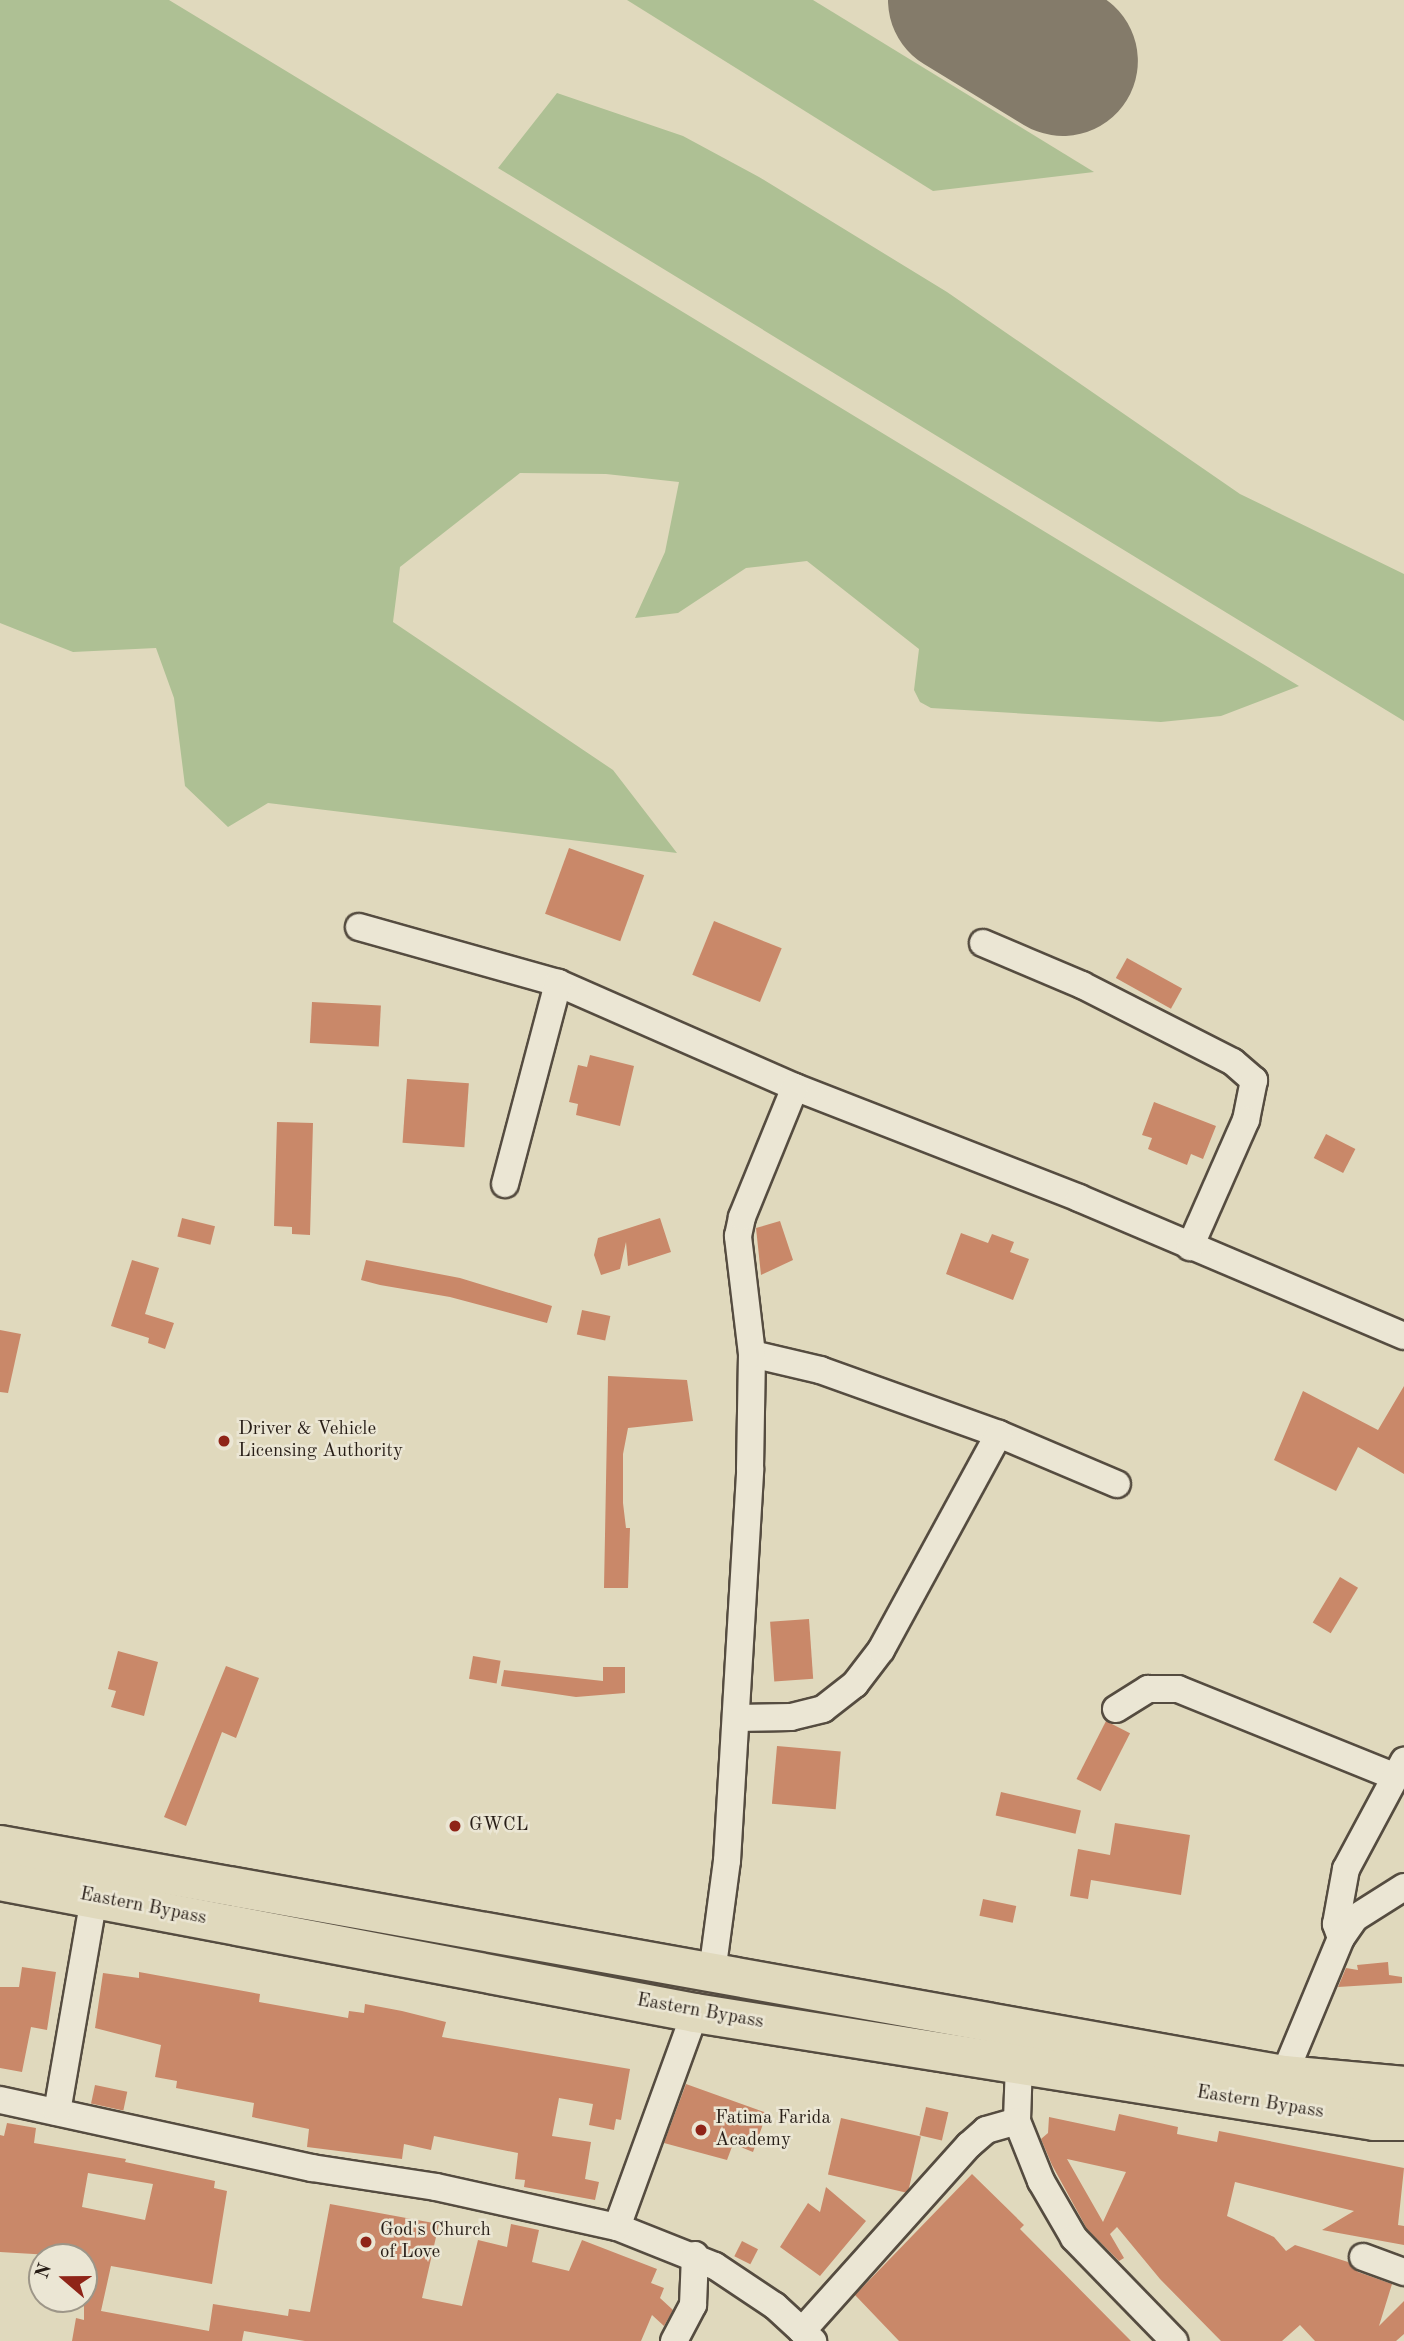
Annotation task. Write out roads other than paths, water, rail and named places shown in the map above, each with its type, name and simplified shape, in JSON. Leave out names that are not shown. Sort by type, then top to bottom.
[{"type":"highway","name":"Eastern Bypass","points":[[0,1845],[1284,2075],[1404,2086]]},
{"type":"highway","name":"Eastern Bypass","points":[[0,1881],[695,2013],[1360,2119],[1404,2121]]},
{"type":"street","points":[[359,927],[558,984],[795,1087],[1404,1336]]},
{"type":"street","points":[[983,943],[1140,1015],[1233,1062],[1254,1080],[1246,1120],[1190,1247]]},
{"type":"street","points":[[505,1184],[558,984]]},
{"type":"street","points":[[712,1973],[727,1861],[737,1718],[752,1354],[738,1236],[742,1217],[795,1087]]},
{"type":"street","points":[[752,1354],[820,1370],[999,1434],[1117,1484]]},
{"type":"street","points":[[737,1718],[791,1717],[823,1709],[855,1684],[881,1650],[999,1434]]},
{"type":"street","points":[[1116,1709],[1148,1689],[1178,1689],[1398,1769],[1346,1869],[1336,1924],[1340,1938]]},
{"type":"street","points":[[1284,2075],[1340,1938],[1355,1918],[1404,1887]]},
{"type":"street","points":[[57,2112],[94,1898]]},
{"type":"street","points":[[617,2227],[695,2013]]},
{"type":"street","points":[[1019,2063],[1017,2121],[1041,2181],[1074,2238],[1174,2341]]},
{"type":"street","points":[[0,2100],[617,2227],[705,2260],[775,2306],[808,2336],[969,2145],[986,2130],[1017,2121]]},
{"type":"street","points":[[1363,2257],[1404,2273]]},
{"type":"street","points":[[674,2341],[692,2305],[705,2260]]},
{"type":"place","name":"Driver & Vehicle Licensing Authority","points":[[224,1441]]},
{"type":"place","name":"GWCL","points":[[455,1826]]},
{"type":"place","name":"Fatima Farida Academy","points":[[701,2130]]},
{"type":"place","name":"God's Church of Love","points":[[366,2242]]}]
